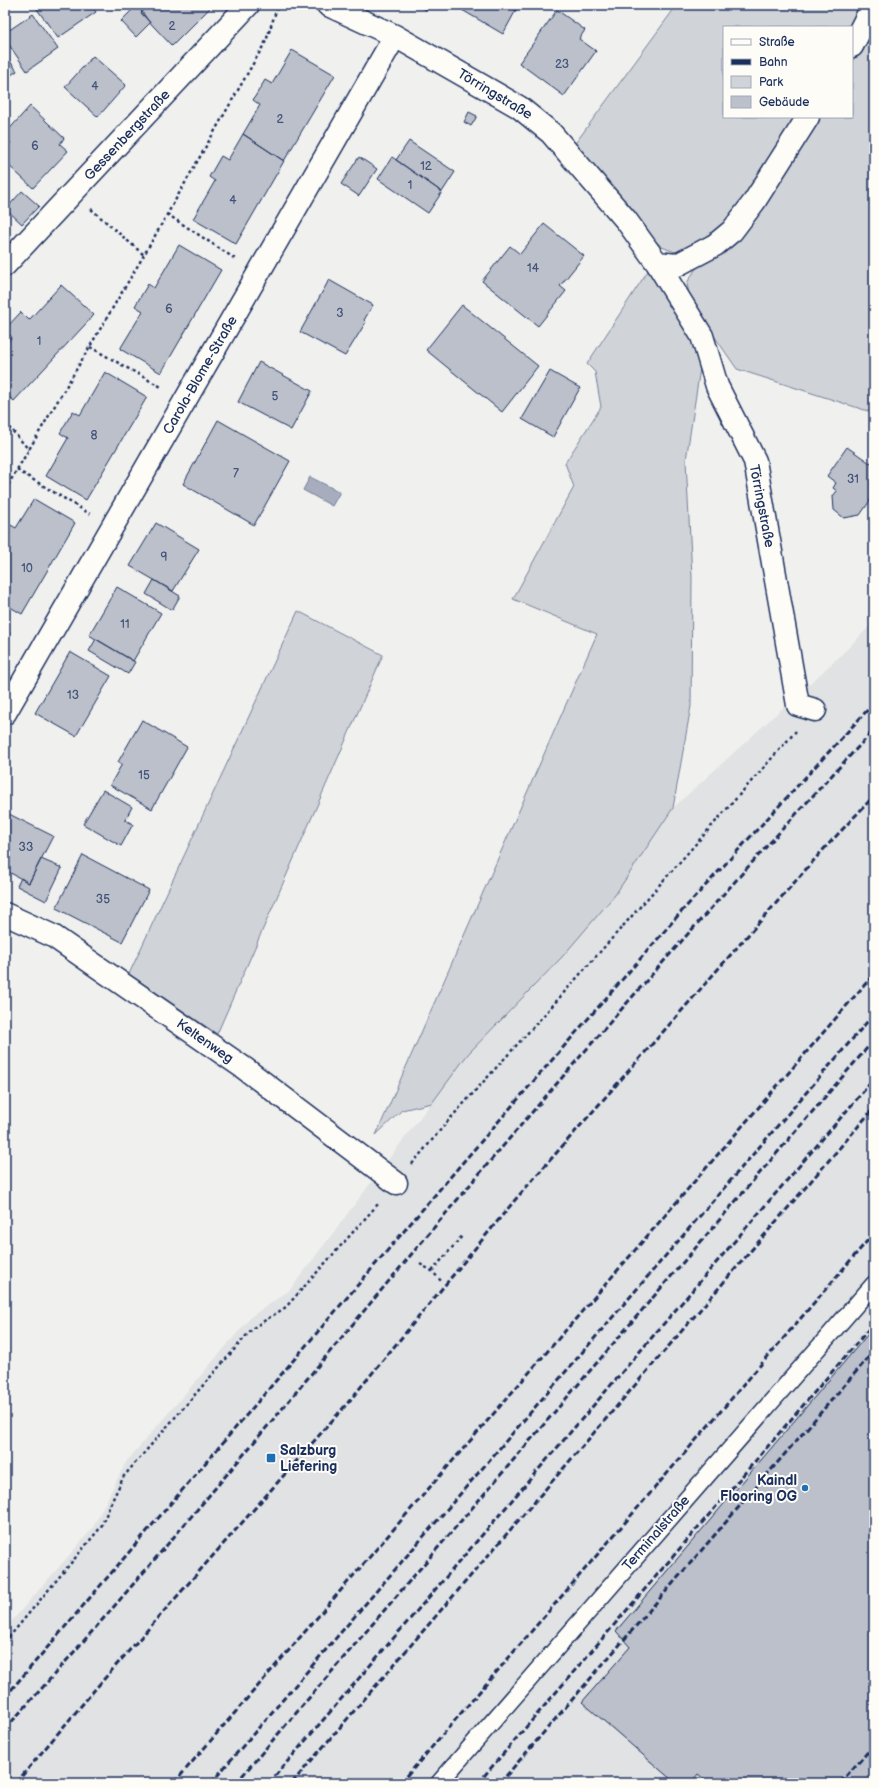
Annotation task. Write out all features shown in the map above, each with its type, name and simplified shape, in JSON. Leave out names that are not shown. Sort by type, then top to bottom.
[{"type":"street","name":"Gessenbergstraße","points":[[5,265],[248,5]]},
{"type":"street","name":"Törringstraße","points":[[328,5],[395,36],[519,107],[536,119],[551,133],[626,220],[657,264],[702,336],[716,386],[755,461],[798,704],[815,710]]},
{"type":"street","points":[[853,44],[873,5]]},
{"type":"street","name":"Carola-Blome-Straße","points":[[5,714],[395,36]]},
{"type":"street","points":[[657,264],[677,265],[715,245],[732,231],[754,202],[807,118]]},
{"type":"street","name":"Keltenweg","points":[[5,914],[53,936],[244,1068],[396,1183]]},
{"type":"lane","name":"Terminalstraße","points":[[439,1783],[874,1284]]},
{"type":"path","points":[[5,490],[144,255],[266,41],[278,5]]},
{"type":"path","points":[[73,193],[144,255]]},
{"type":"path","points":[[167,214],[258,274]]},
{"type":"path","points":[[90,347],[185,401]]},
{"type":"path","points":[[5,422],[29,450]]},
{"type":"path","points":[[17,470],[112,527]]},
{"type":"path","points":[[432,1271],[463,1235]]},
{"type":"path","points":[[420,1264],[432,1271],[442,1282]]},
{"type":"shaded area","points":[[874,622],[874,1783],[5,1783],[5,1629],[92,1529],[126,1462],[252,1316],[290,1290],[468,1054],[562,957],[673,808],[839,657]]},
{"type":"green space","points":[[677,5],[865,5],[853,26],[723,26],[723,118],[800,118],[737,214],[713,236],[694,248],[675,252],[662,247],[643,230],[574,145]]},
{"type":"green space","points":[[874,19],[874,413],[737,369],[690,301],[687,283],[698,265],[816,118],[853,118],[853,60]]},
{"type":"green space","points":[[651,266],[703,349],[686,460],[692,577],[691,706],[673,808],[615,895],[562,957],[468,1054],[432,1103],[402,1110],[376,1135],[597,634],[513,599],[574,487],[565,463],[601,407],[595,372],[587,364]]},
{"type":"green space","points":[[298,611],[383,655],[217,1034],[129,974]]},
{"type":"water","points":[[310,477],[340,492],[332,506],[303,490]]},
{"type":"building","points":[[34,5],[91,5],[96,12],[58,38]]},
{"type":"building","points":[[137,5],[150,23],[136,37],[121,21]]},
{"type":"building","points":[[150,5],[209,5],[211,7],[172,46],[141,13]]},
{"type":"building","points":[[418,5],[428,5],[426,10]]},
{"type":"building","points":[[459,5],[507,5],[516,10],[503,34],[457,7]]},
{"type":"building","points":[[507,5],[520,5],[516,10]]},
{"type":"building","points":[[557,10],[585,30],[579,39],[596,51],[564,96],[519,63]]},
{"type":"building","points":[[33,14],[58,49],[27,71],[5,39],[5,33]]},
{"type":"building","points":[[292,50],[335,75],[284,161],[243,134],[260,105],[253,100],[265,80],[272,84]]},
{"type":"building","points":[[5,54],[17,71],[5,79]]},
{"type":"building","points":[[93,56],[126,85],[98,117],[65,87]]},
{"type":"building","points":[[30,106],[64,138],[60,144],[68,151],[33,188],[5,162],[5,149],[11,143],[5,138],[5,134]]},
{"type":"building","points":[[469,112],[477,116],[471,126],[464,122]]},
{"type":"building","points":[[243,134],[284,161],[236,244],[193,219],[215,181],[209,177],[221,156],[228,160]]},
{"type":"building","points":[[409,141],[455,172],[442,192],[396,160]]},
{"type":"building","points":[[359,157],[377,169],[359,196],[341,184]]},
{"type":"building","points":[[392,157],[442,192],[428,213],[378,179]]},
{"type":"building","points":[[22,191],[39,206],[22,224],[6,209]]},
{"type":"building","points":[[544,224],[584,256],[560,286],[566,291],[538,326],[482,281],[510,246],[520,254]]},
{"type":"building","points":[[179,245],[221,270],[161,373],[120,349],[143,311],[135,306],[148,284],[154,288]]},
{"type":"building","points":[[329,280],[373,305],[364,320],[366,322],[345,356],[300,332]]},
{"type":"building","points":[[61,285],[94,315],[14,401],[5,393],[5,345],[12,337],[5,331],[5,329],[21,312],[29,320]]},
{"type":"building","points":[[462,305],[538,366],[502,412],[426,350]]},
{"type":"building","points":[[259,362],[312,391],[291,430],[238,402]]},
{"type":"building","points":[[550,371],[580,388],[553,437],[522,419]]},
{"type":"building","points":[[105,372],[147,397],[86,500],[46,476],[68,438],[60,433],[73,411],[80,415]]},
{"type":"building","points":[[218,420],[290,461],[254,525],[183,484]]},
{"type":"building","points":[[847,447],[870,463],[874,459],[874,495],[860,515],[844,518],[834,510],[833,496],[837,491],[833,488],[836,483],[827,476]]},
{"type":"building","points":[[34,499],[75,523],[22,614],[5,604],[5,532],[9,524],[16,528]]},
{"type":"building","points":[[156,523],[199,549],[173,591],[130,566]]},
{"type":"building","points":[[154,580],[180,596],[172,610],[146,594]]},
{"type":"building","points":[[117,587],[161,613],[133,661],[89,635]]},
{"type":"building","points":[[5,630],[10,633],[5,641]]},
{"type":"building","points":[[96,639],[135,662],[128,674],[89,651]]},
{"type":"building","points":[[70,652],[111,676],[76,736],[35,713]]},
{"type":"building","points":[[142,720],[187,747],[152,809],[110,785],[122,764],[118,762]]},
{"type":"building","points":[[103,790],[132,807],[125,820],[133,824],[121,846],[83,824]]},
{"type":"building","points":[[5,812],[53,836],[29,883],[5,870]]},
{"type":"building","points":[[83,855],[149,890],[122,942],[56,908]]},
{"type":"building","points":[[41,859],[62,868],[46,901],[17,886],[21,878],[29,883]]},
{"type":"building","name":"Kaindl Flooring OG","points":[[874,1327],[874,1783],[709,1783],[698,1774],[691,1783],[671,1783],[673,1781],[582,1702],[630,1647],[616,1631]]},
{"type":"railway","points":[[5,1697],[464,1161],[682,911],[874,703]]},
{"type":"railway","points":[[5,1729],[186,1523],[480,1173],[674,949],[874,730]]},
{"type":"railway","points":[[16,1783],[97,1687],[346,1405],[515,1200],[822,851],[874,796]]},
{"type":"railway","points":[[174,1783],[874,974]]},
{"type":"railway","points":[[211,1783],[874,1014]]},
{"type":"railway","points":[[236,1783],[874,1040]]},
{"type":"railway","points":[[269,1783],[874,1079]]},
{"type":"railway","points":[[292,1783],[874,1108]]},
{"type":"railway","points":[[401,1783],[874,1233]]},
{"type":"railway","points":[[478,1783],[874,1323]]},
{"type":"railway","points":[[500,1783],[874,1351]]},
{"type":"railway","points":[[840,1783],[874,1745]]},
{"type":"place","name":"Salzburg Liefering","points":[[271,1458]]},
{"type":"place","name":"Kaindl Flooring OG","points":[[805,1488]]}]
